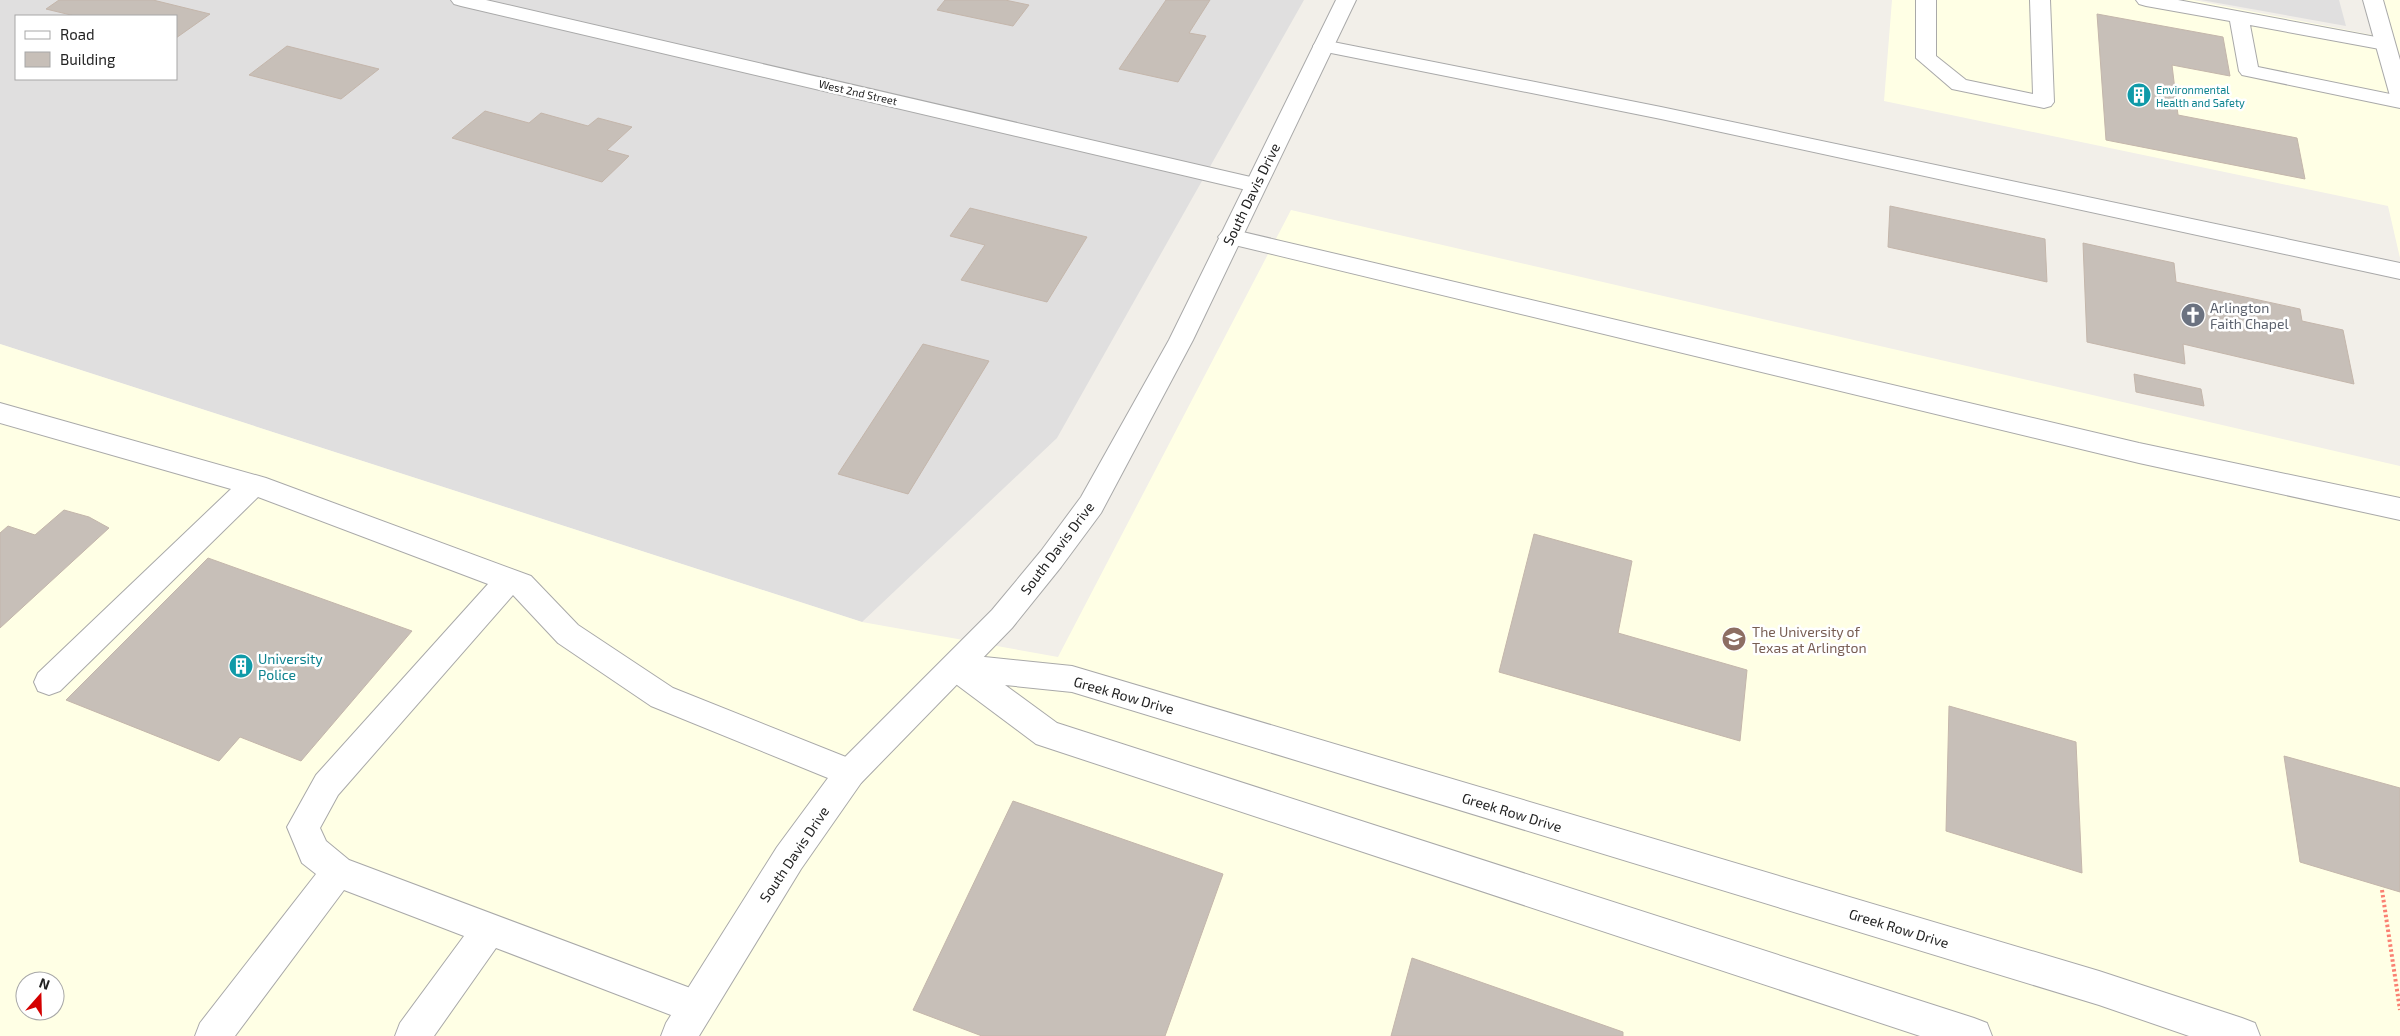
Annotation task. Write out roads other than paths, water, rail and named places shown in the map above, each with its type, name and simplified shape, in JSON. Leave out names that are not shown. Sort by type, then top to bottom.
[{"type":"street","name":"West 2nd Street","points":[[461,0],[1255,185]]},
{"type":"street","name":"South Davis Drive","points":[[679,1036],[789,858],[850,773],[1008,612],[1051,559],[1091,504],[1181,340],[1346,0]]},
{"type":"street","points":[[1926,0],[1926,58],[1959,85],[2044,102],[2040,0]]},
{"type":"street","points":[[2146,0],[2385,44]]},
{"type":"street","points":[[2373,0],[2400,96]]},
{"type":"street","points":[[2239,17],[2249,71],[2400,102]]},
{"type":"street","points":[[1323,46],[1660,113],[2400,270]]},
{"type":"street","points":[[1230,237],[2138,453],[2400,509]]},
{"type":"street","points":[[0,413],[253,486],[521,584],[568,634],[662,697],[850,773]]},
{"type":"street","points":[[49,682],[253,486]]},
{"type":"street","points":[[509,580],[327,785],[303,827],[314,852],[338,872],[696,1007]]},
{"type":"street","points":[[956,667],[1047,734],[1974,1036]]},
{"type":"street","name":"Greek Row Drive","points":[[956,667],[1072,679],[2098,988],[2242,1036]]},
{"type":"street","points":[[213,1036],[338,872]]},
{"type":"street","points":[[413,1036],[489,929]]},
{"type":"place","name":"Environmental Health and Safety","points":[[2139,95]]},
{"type":"place","name":"Arlington Faith Chapel","points":[[2193,315]]},
{"type":"place","name":"The University of Texas at Arlington","points":[[1734,639]]},
{"type":"place","name":"University Police","points":[[241,666]]}]
